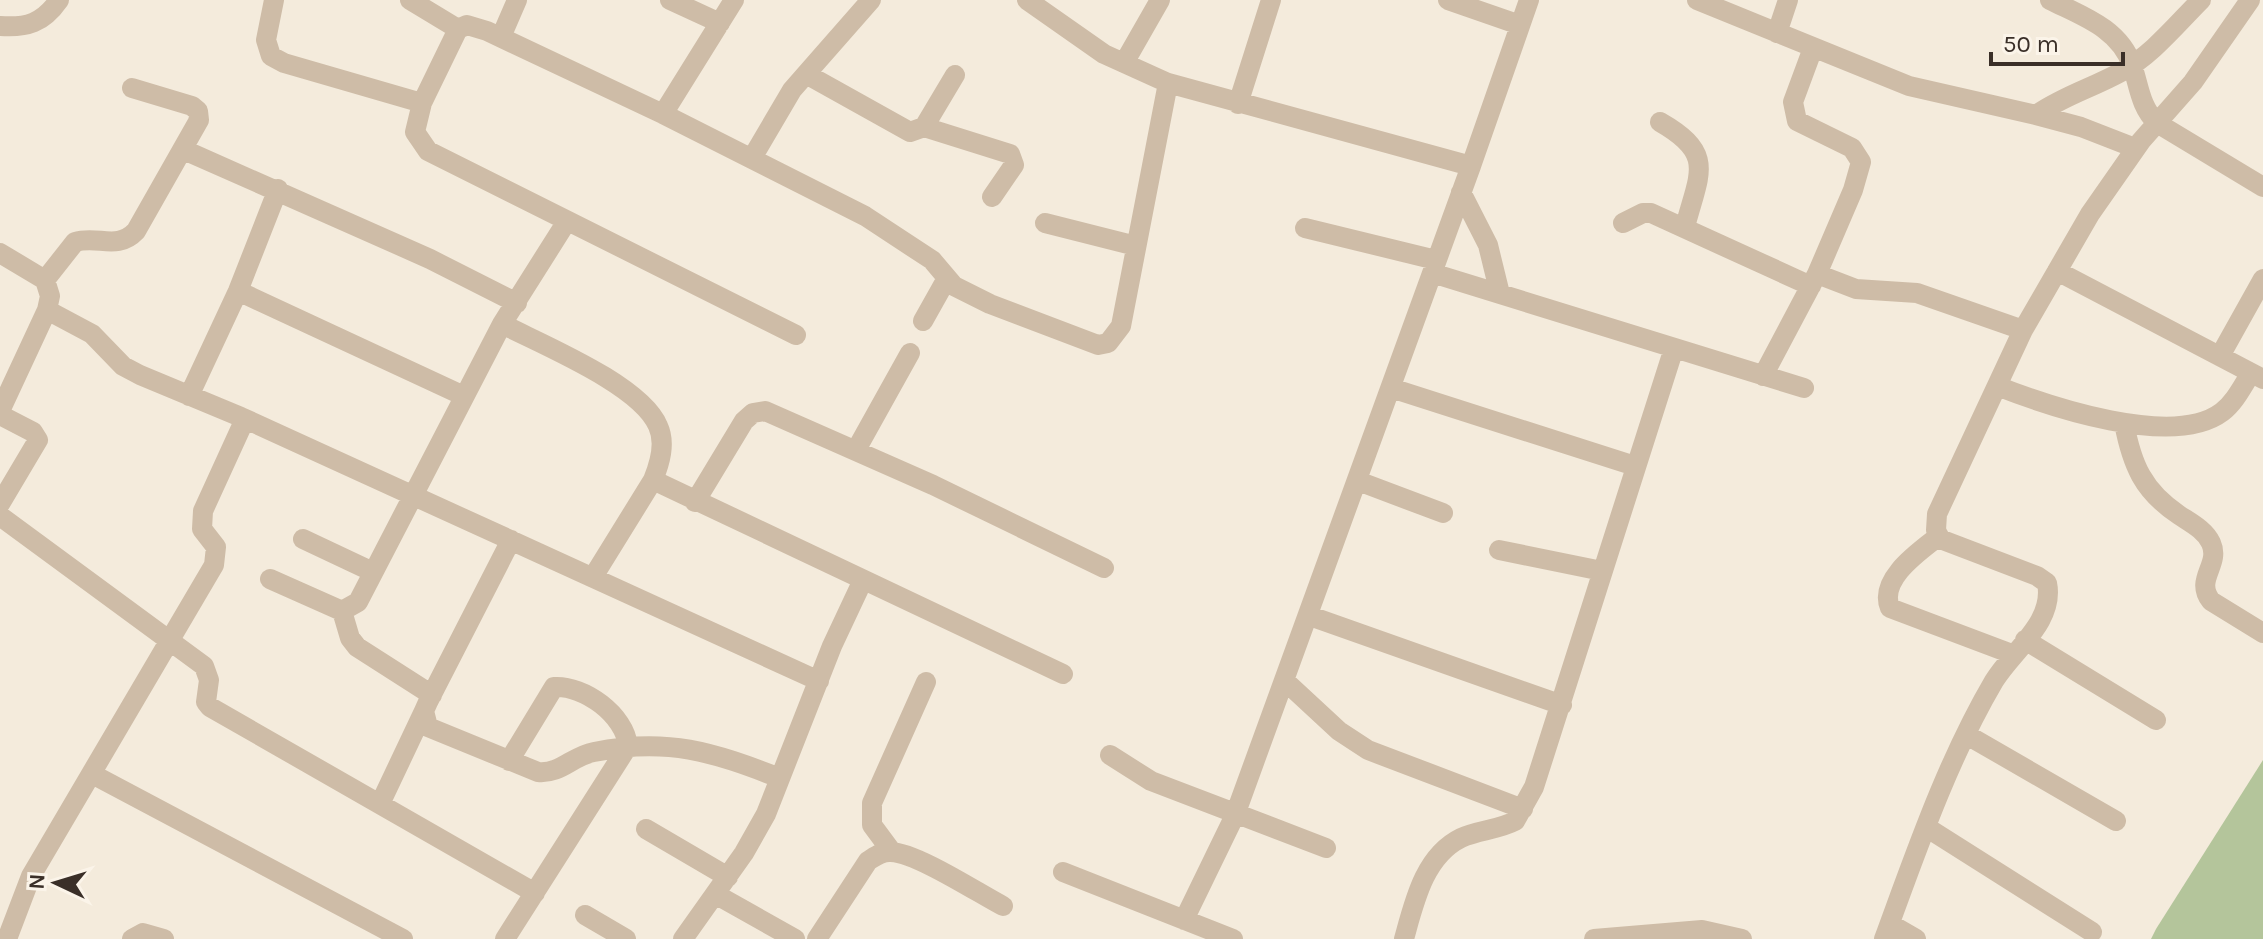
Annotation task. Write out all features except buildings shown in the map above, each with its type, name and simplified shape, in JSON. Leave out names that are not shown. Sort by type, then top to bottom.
[{"type":"street","points":[[0,26],[34,25],[59,0]]},
{"type":"street","points":[[274,0],[266,40],[271,56],[284,63],[422,103]]},
{"type":"street","points":[[410,0],[458,29]]},
{"type":"street","points":[[501,37],[517,0]]},
{"type":"street","points":[[670,0],[720,23]]},
{"type":"street","points":[[663,114],[734,0]]},
{"type":"street","points":[[752,158],[792,90],[871,0]]},
{"type":"street","points":[[1027,0],[1063,28],[1124,63],[1180,87],[1471,166]]},
{"type":"street","points":[[1124,63],[1160,0]]},
{"type":"street","points":[[1238,104],[1271,0]]},
{"type":"street","points":[[1448,0],[1520,25]]},
{"type":"street","points":[[1184,920],[1235,815],[1310,616],[1529,0]]},
{"type":"street","points":[[1697,0],[1909,86],[2081,127],[2135,148]]},
{"type":"street","points":[[1777,33],[1788,0]]},
{"type":"street","points":[[2050,0],[2100,25],[2118,39],[2132,64],[2145,107],[2157,123],[2263,187]]},
{"type":"street","points":[[2036,115],[2056,100],[2132,64],[2201,0]]},
{"type":"street","points":[[1916,939],[1887,931],[1926,827],[1967,735],[2018,647],[2047,605],[2047,583],[2037,576],[1950,545],[1939,536],[1937,514],[2023,330],[2090,214],[2135,148],[2193,82],[2250,0]]},
{"type":"street","points":[[796,335],[428,151],[415,132],[422,103],[458,29],[467,25],[501,37],[752,158],[914,245],[938,265],[946,280],[1011,315],[1086,343],[1108,343],[1121,326],[1136,246],[1180,87]]},
{"type":"street","points":[[1763,376],[1814,280],[1853,190],[1861,162],[1852,148],[1797,121],[1793,102],[1813,48]]},
{"type":"street","points":[[806,74],[904,131],[915,132],[924,127],[955,75]]},
{"type":"street","points":[[45,280],[75,242],[88,239],[109,244],[129,238],[184,150],[199,120],[198,111],[132,88]]},
{"type":"street","points":[[1660,122],[1692,143],[1699,161],[1685,227]]},
{"type":"street","points":[[924,127],[1010,154],[1014,165],[992,197]]},
{"type":"street","points":[[184,150],[278,189],[517,303]]},
{"type":"street","points":[[189,396],[238,291],[278,189]]},
{"type":"street","points":[[1461,192],[1488,245],[1500,294]]},
{"type":"street","points":[[1623,223],[1643,213],[1814,280],[1856,289],[1917,293],[2023,330]]},
{"type":"street","points":[[342,611],[358,602],[502,324],[567,221]]},
{"type":"street","points":[[1045,223],[1136,246]]},
{"type":"street","points":[[1305,228],[1434,267],[1500,294],[1804,388]]},
{"type":"street","points":[[0,253],[45,280],[49,288],[47,310],[0,413],[33,432],[38,440],[0,504]]},
{"type":"street","points":[[1997,386],[2069,413],[2124,423],[2185,424],[2220,413],[2257,376],[2057,271]]},
{"type":"street","points":[[923,321],[946,280]]},
{"type":"street","points":[[238,291],[464,396]]},
{"type":"street","points":[[2220,356],[2260,293]]},
{"type":"street","points":[[47,310],[92,334],[123,366],[819,681]]},
{"type":"street","points":[[502,324],[639,399],[659,428],[662,442],[653,480],[593,577]]},
{"type":"street","points":[[1404,939],[1428,871],[1440,853],[1459,839],[1506,825],[1523,809],[1562,705],[1674,348]]},
{"type":"street","points":[[856,450],[910,353]]},
{"type":"street","points":[[1391,388],[1635,466]]},
{"type":"street","points":[[695,502],[744,421],[753,413],[777,415],[1104,568]]},
{"type":"street","points":[[7,939],[31,876],[217,557],[216,547],[202,529],[203,511],[245,419]]},
{"type":"street","points":[[2124,423],[2136,474],[2148,489],[2211,542],[2212,559],[2204,580],[2204,593],[2211,601],[2263,633]]},
{"type":"street","points":[[653,480],[1063,674]]},
{"type":"street","points":[[1358,481],[1443,513]]},
{"type":"street","points":[[0,516],[204,666],[209,680],[206,702],[210,707],[535,893]]},
{"type":"street","points":[[1939,536],[1891,582],[1887,593],[1890,608],[2018,647],[2156,720]]},
{"type":"street","points":[[303,539],[373,572]]},
{"type":"street","points":[[380,804],[511,540]]},
{"type":"street","points":[[1499,550],[1602,571]]},
{"type":"street","points":[[270,579],[342,611],[350,638],[357,647],[428,703]]},
{"type":"street","points":[[683,939],[728,877],[766,814],[863,580]]},
{"type":"street","points":[[1310,616],[1562,705]]},
{"type":"street","points":[[1285,681],[1339,731],[1368,750],[1523,809]]},
{"type":"street","points":[[892,852],[872,825],[872,803],[926,682]]},
{"type":"street","points":[[505,939],[628,746],[621,723],[605,708],[570,689],[554,687],[509,761]]},
{"type":"street","points":[[428,703],[428,727],[439,734],[538,772],[554,772],[590,752],[628,746],[686,746],[712,752],[780,778]]},
{"type":"street","points":[[1967,735],[2116,821]]},
{"type":"street","points":[[1110,755],[1151,781],[1326,848]]},
{"type":"street","points":[[92,774],[403,939]]},
{"type":"street","points":[[1926,827],[2092,932]]},
{"type":"street","points":[[646,829],[728,877]]},
{"type":"street","points":[[817,939],[868,861],[879,854],[892,852],[911,857],[1003,906]]},
{"type":"street","points":[[1063,872],[1233,939]]},
{"type":"street","points":[[715,894],[795,939]]},
{"type":"street","points":[[585,915],[626,939]]},
{"type":"street","points":[[1594,939],[1702,930],[1742,939]]},
{"type":"street","points":[[132,939],[143,933],[164,939]]},
{"type":"green space","points":[[2263,760],[2263,939],[2151,939],[2156,929]]}]
